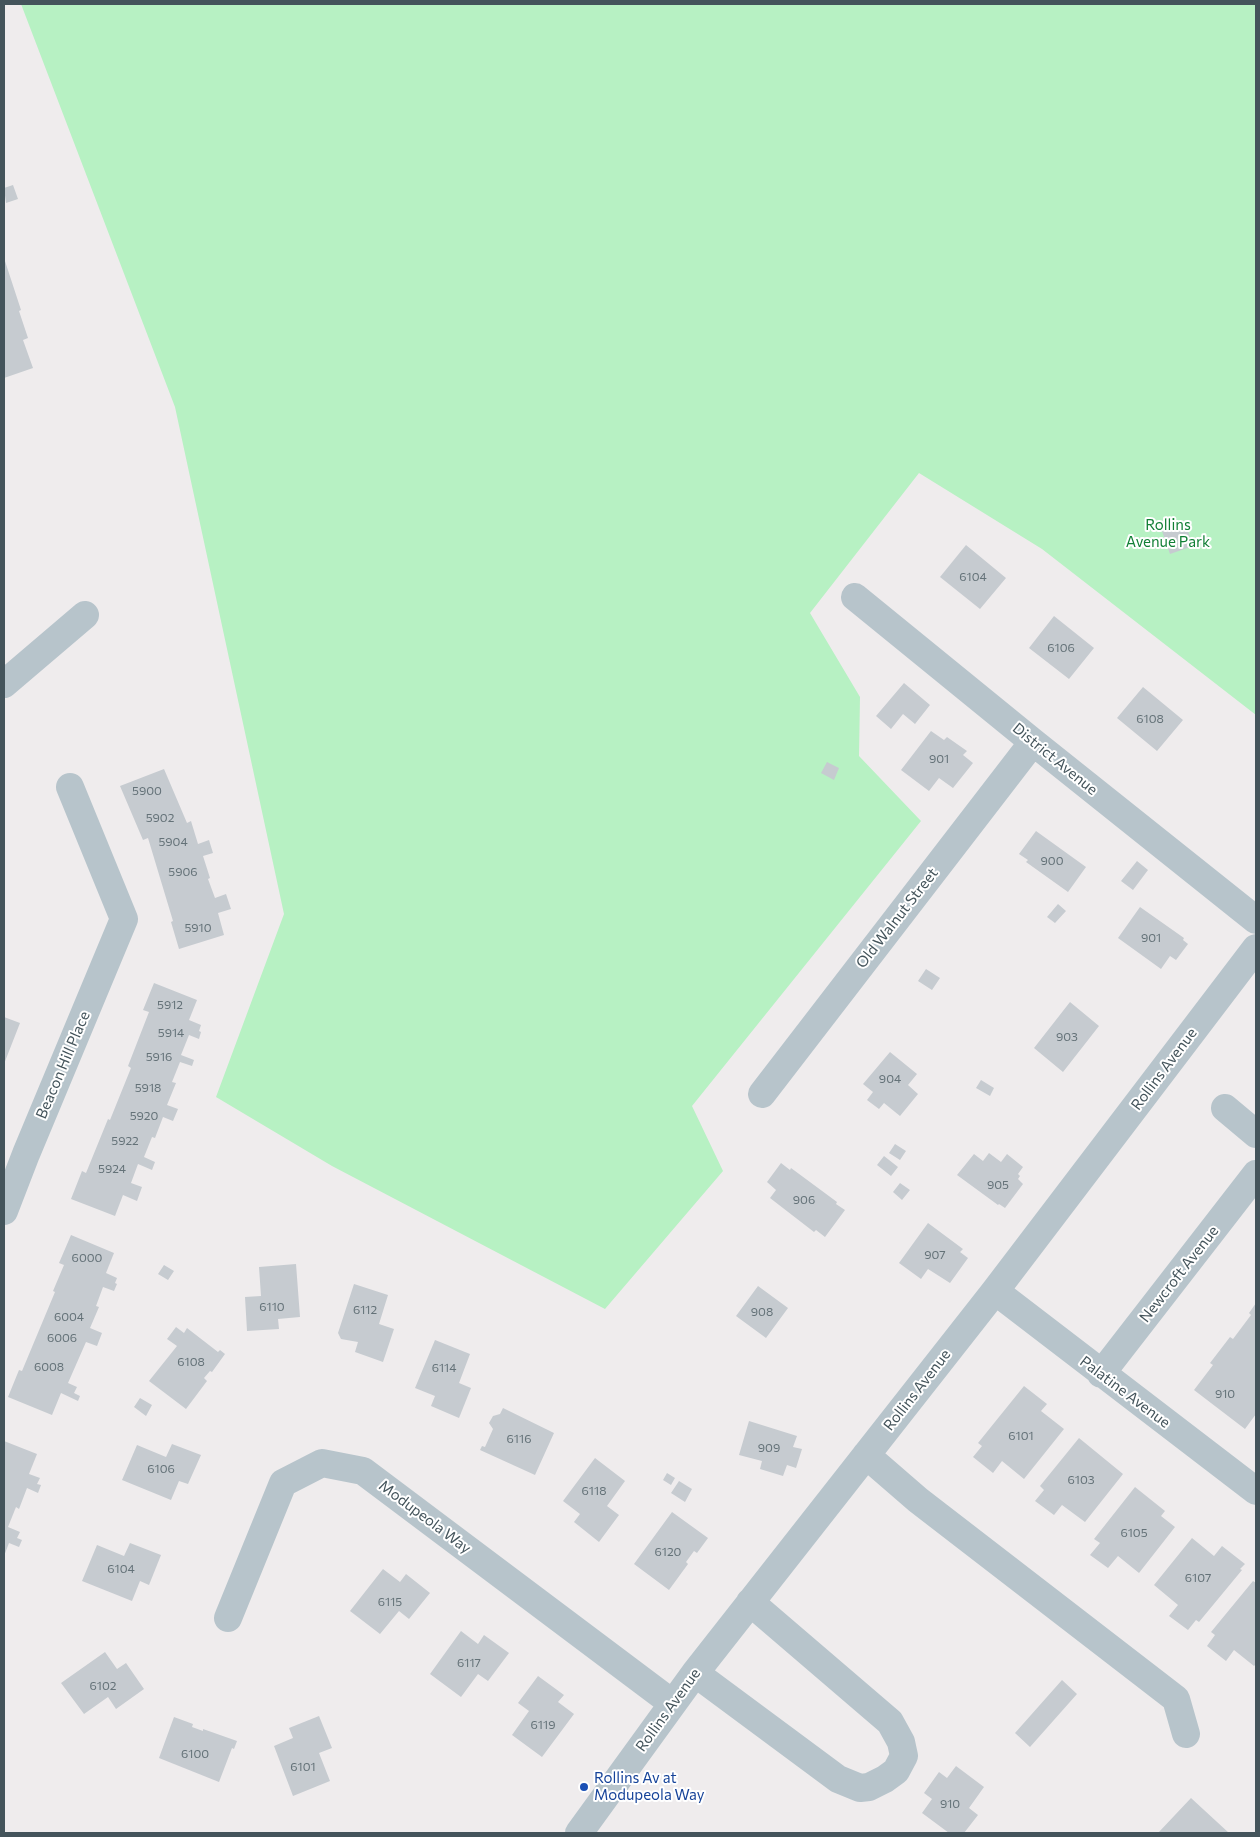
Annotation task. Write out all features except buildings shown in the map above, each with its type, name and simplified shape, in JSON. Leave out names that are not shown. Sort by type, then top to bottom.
[{"type":"street","name":"District Avenue","points":[[855,597],[1256,920]]},
{"type":"street","points":[[4,684],[84,615]]},
{"type":"street","name":"Old Walnut Street","points":[[762,1094],[1033,742]]},
{"type":"street","name":"Beacon Hill Place","points":[[4,1211],[15,1150],[124,919],[70,787]]},
{"type":"street","name":"Rollins Avenue","points":[[579,1833],[672,1703],[995,1291],[1256,948]]},
{"type":"street","points":[[1225,1108],[1256,1134]]},
{"type":"street","name":"Newcroft Avenue","points":[[1101,1374],[1256,1174]]},
{"type":"street","name":"Palatine Avenue","points":[[995,1291],[1256,1491]]},
{"type":"street","points":[[866,1455],[918,1500],[1176,1699],[1186,1734]]},
{"type":"street","name":"Modupeola Way","points":[[228,1618],[283,1483],[322,1463],[363,1471],[672,1703]]},
{"type":"street","points":[[695,1673],[838,1779],[860,1788],[869,1787],[896,1771],[904,1756],[901,1742],[890,1722],[750,1602]]},
{"type":"green space","name":"Rollins Avenue Park","points":[[21,4],[1256,4],[1256,715],[1042,549],[919,473],[810,613],[860,697],[859,756],[921,821],[692,1106],[723,1171],[605,1309],[332,1166],[216,1097],[284,914],[175,407]]},
{"type":"place","name":"Rollins Av at Modupeola Way","points":[[584,1787]]}]
